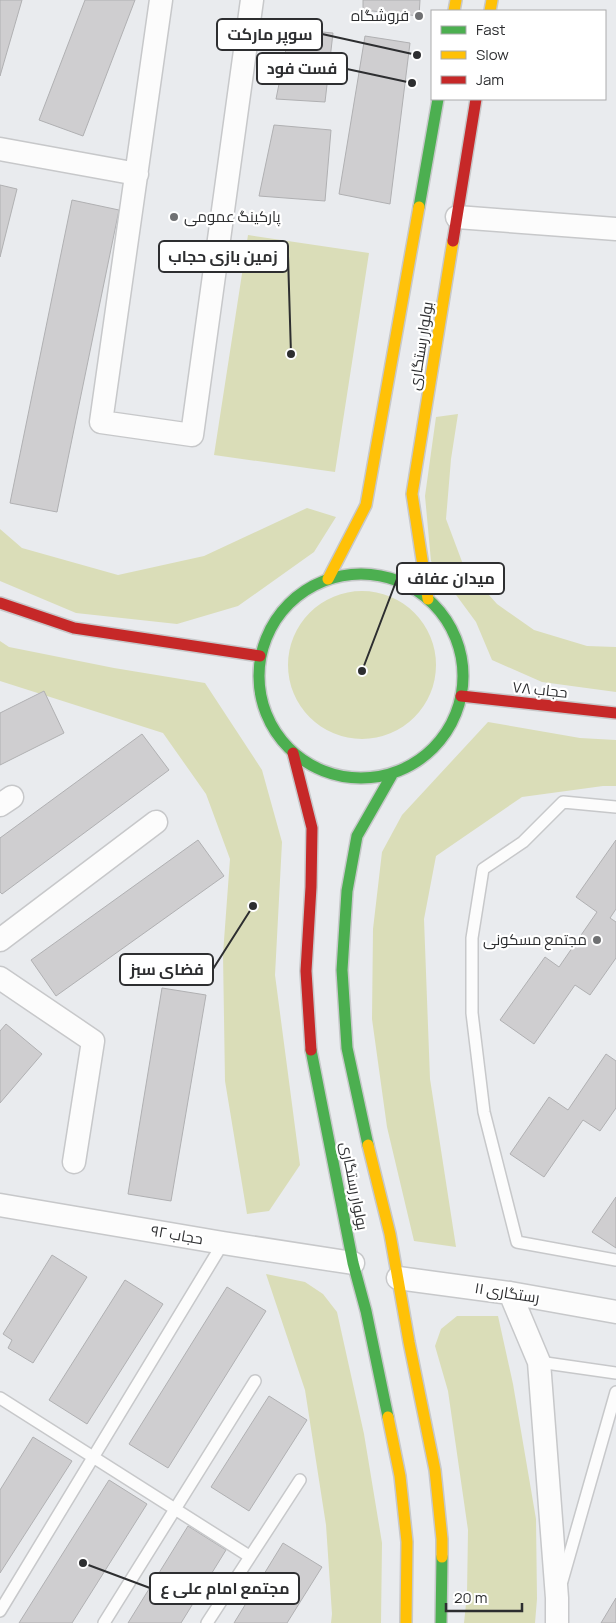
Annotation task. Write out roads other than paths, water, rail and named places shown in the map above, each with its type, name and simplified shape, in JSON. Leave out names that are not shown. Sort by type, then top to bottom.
[{"type":"street","points":[[161,0],[101,422],[192,435],[252,0]]},
{"type":"street","name":"بولوار رستگاری","points":[[328,579],[366,504],[438,100]]},
{"type":"street","name":"بولوار رستگاری","points":[[428,599],[412,494],[476,100]]},
{"type":"street","points":[[0,149],[137,174]]},
{"type":"street","points":[[457,217],[616,228]]},
{"type":"street","points":[[354,574],[381,575],[406,584],[428,599],[446,619],[458,643],[463,669],[461,696],[452,721],[438,744],[417,761],[393,773],[367,778],[340,777],[315,768],[293,753],[275,733],[264,709],[258,683],[260,656],[269,631],[284,608],[304,591],[328,579],[354,574]]},
{"type":"street","points":[[0,603],[74,628],[260,656]]},
{"type":"street","name":"حجاب ۷۸","points":[[461,696],[616,713]]},
{"type":"street","name":"بولوار رستگاری","points":[[293,753],[312,828],[306,971],[311,1052],[400,1476],[407,1542],[406,1623]]},
{"type":"street","name":"بولوار رستگاری","points":[[393,773],[357,836],[347,891],[342,970],[347,1048],[360,1113],[390,1234],[435,1470],[442,1539],[441,1623]]},
{"type":"street","points":[[0,940],[156,822]]},
{"type":"street","points":[[0,978],[93,1041],[74,1162]]},
{"type":"street","name":"حجاب ۹۲","points":[[0,1206],[354,1263]]},
{"type":"street","name":"رستگاری ۱۱","points":[[398,1278],[510,1293],[616,1312]]},
{"type":"street","points":[[510,1293],[538,1362],[557,1598],[557,1623]]},
{"type":"lane","points":[[616,807],[563,802],[523,842],[483,869],[472,938],[472,1013],[484,1112],[517,1242],[616,1260]]},
{"type":"lane","points":[[0,1611],[223,1243]]},
{"type":"lane","points":[[538,1362],[616,1373]]},
{"type":"lane","points":[[104,1623],[255,1381]]},
{"type":"lane","points":[[557,1598],[616,1392]]},
{"type":"lane","points":[[0,1398],[249,1556]]},
{"type":"lane","points":[[207,1623],[300,1480]]},
{"type":"place","name":"فروشگاه","points":[[419,16]]},
{"type":"place","name":"سوپر مارکت","points":[[417,55]]},
{"type":"place","name":"فست فود","points":[[412,83]]},
{"type":"place","name":"پارکینگ عمومی","points":[[174,217]]},
{"type":"place","name":"زمین بازی حجاب","points":[[291,354]]},
{"type":"place","name":"میدان عفاف","points":[[362,671]]},
{"type":"place","name":"فضای سبز","points":[[253,906]]},
{"type":"place","name":"مجتمع مسکونی","points":[[597,940]]},
{"type":"place","name":"مجتمع امام علی ع","points":[[83,1563]]}]
